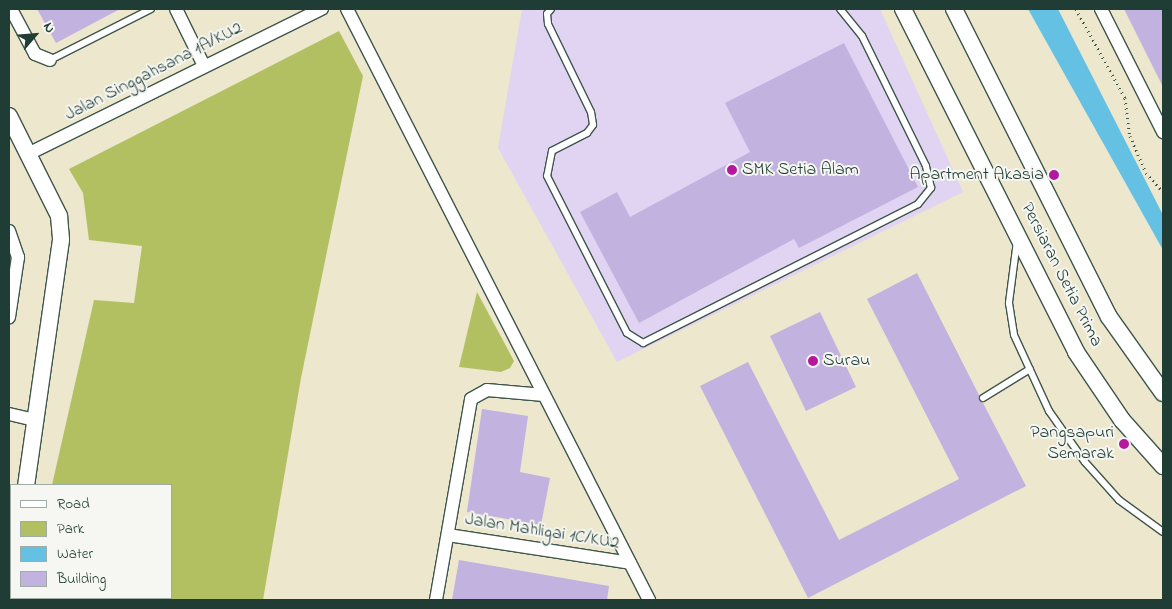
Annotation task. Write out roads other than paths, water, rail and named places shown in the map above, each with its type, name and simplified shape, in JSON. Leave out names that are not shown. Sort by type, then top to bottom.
[{"type":"street","points":[[11,9],[35,54],[50,60]]},
{"type":"street","points":[[176,9],[204,66]]},
{"type":"street","name":"Jalan Singgahsana 1A/KU2","points":[[28,154],[322,9]]},
{"type":"street","points":[[347,9],[649,600]]},
{"type":"street","name":"Persiaran Setia Prima","points":[[903,9],[1076,352],[1122,420],[1163,466]]},
{"type":"street","name":"Persiaran Setia Prima","points":[[954,9],[1109,317],[1163,393]]},
{"type":"street","points":[[1101,9],[1163,132]]},
{"type":"street","points":[[9,116],[59,216],[62,240],[26,484]]},
{"type":"street","points":[[9,231],[18,257],[9,317]]},
{"type":"street","points":[[436,600],[471,399],[487,390],[544,395]]},
{"type":"street","points":[[9,414],[36,420]]},
{"type":"street","name":"Jalan Mahligai 1C/KU2","points":[[448,535],[630,563]]},
{"type":"lane","points":[[50,60],[150,9]]},
{"type":"lane","points":[[551,9],[547,14],[548,24],[591,112],[593,125],[587,132],[552,150],[547,176],[627,333],[643,343],[918,204],[931,188],[926,166],[862,36],[840,9]]},
{"type":"lane","points":[[1018,236],[1009,303],[1014,336],[1049,411],[1085,462],[1119,500],[1163,532]]},
{"type":"lane","points":[[983,398],[1030,369]]},
{"type":"water","points":[[1028,9],[1058,9],[1163,215],[1163,250]]},
{"type":"place","name":"SMK Setia Alam","points":[[732,170]]},
{"type":"place","name":"Apartment Akasia","points":[[1054,175]]},
{"type":"place","name":"Surau","points":[[813,361]]},
{"type":"place","name":"Pangsapuri Semarak","points":[[1124,444]]}]
